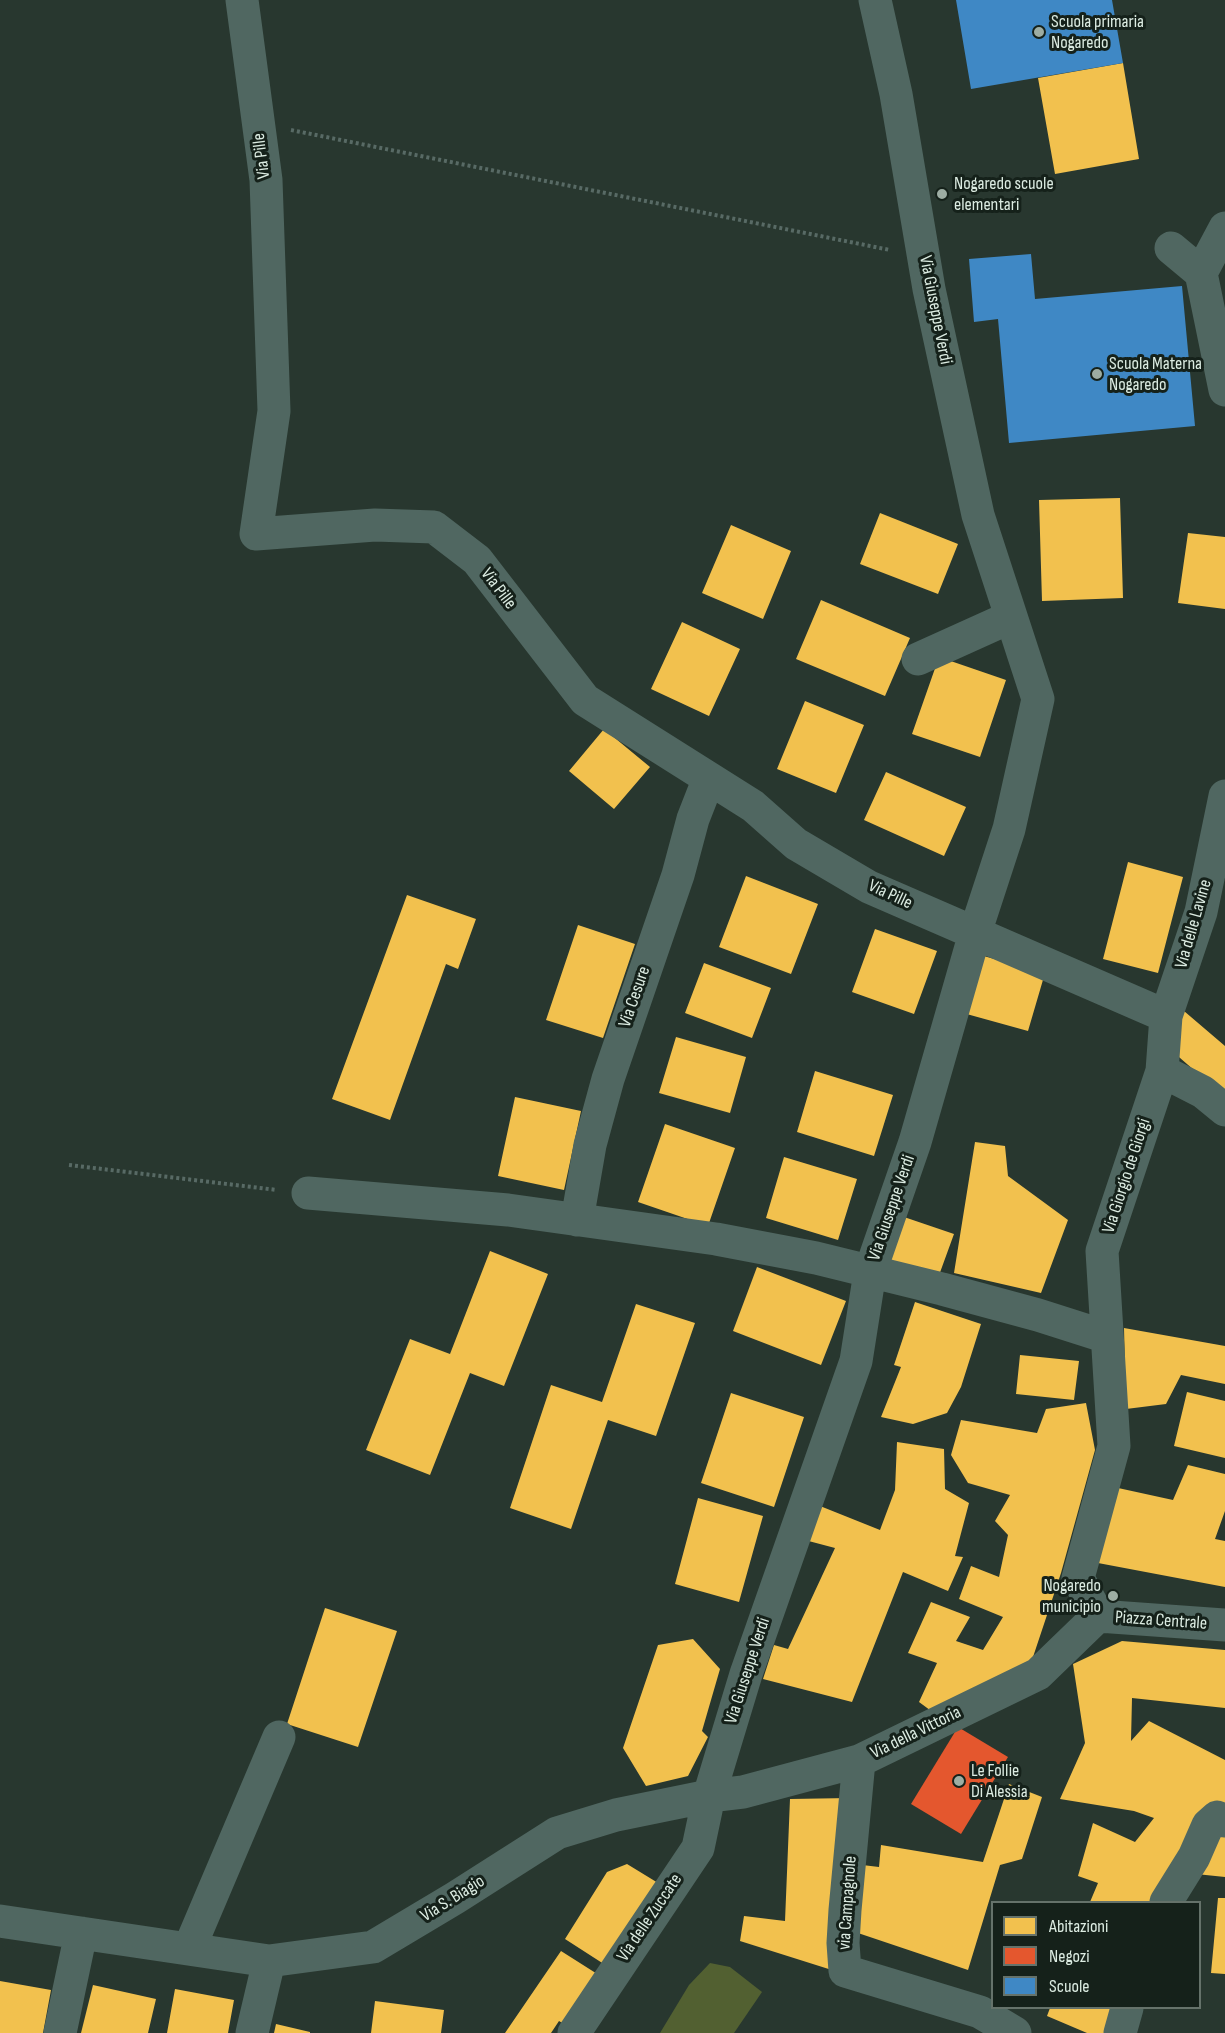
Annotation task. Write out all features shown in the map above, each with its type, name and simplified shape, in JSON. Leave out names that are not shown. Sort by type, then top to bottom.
[{"type":"street","name":"Via Pille","points":[[242,0],[266,180],[274,411],[256,534],[375,525],[434,527],[477,561],[585,700],[753,806],[796,844],[868,887],[1166,1016]]},
{"type":"street","name":"Via Giuseppe Verdi","points":[[709,1796],[746,1674],[856,1361],[870,1272],[915,1142],[975,933],[1009,829],[1038,699],[978,515],[928,282],[896,94],[875,0]]},
{"type":"street","points":[[1201,273],[1225,228]]},
{"type":"street","points":[[1171,248],[1201,273],[1225,390]]},
{"type":"street","points":[[918,659],[1011,617]]},
{"type":"street","name":"Via Cesure","points":[[576,1220],[590,1145],[608,1079],[678,875],[693,819],[709,778]]},
{"type":"street","name":"Via delle Lavine","points":[[1166,1016],[1201,912],[1225,796]]},
{"type":"street","name":"Via Giorgio de Giorgi","points":[[1098,1616],[1078,1578],[1114,1446],[1102,1251],[1162,1071],[1166,1016]]},
{"type":"street","points":[[1162,1071],[1203,1092],[1225,1110]]},
{"type":"street","points":[[308,1193],[508,1210],[716,1239],[816,1258],[984,1300],[1107,1337]]},
{"type":"street","name":"Via della Vittoria","points":[[709,1796],[743,1792],[859,1761],[1038,1674],[1098,1616]]},
{"type":"street","name":"Piazza Centrale","points":[[1098,1616],[1225,1625]]},
{"type":"street","points":[[189,1949],[279,1737]]},
{"type":"street","name":"via Campagnole","points":[[859,1761],[845,1910],[843,1943],[845,1971],[980,2013],[1015,2033]]},
{"type":"street","name":"Via S. Biagio","points":[[0,1921],[269,1961],[374,1947],[557,1833],[616,1815],[709,1796]]},
{"type":"street","name":"Via delle Zuccate","points":[[574,2033],[698,1848],[709,1796]]},
{"type":"street","points":[[1167,1901],[1194,1857],[1208,1825],[1217,1817],[1225,1821]]},
{"type":"street","points":[[60,2033],[81,1933]]},
{"type":"street","points":[[252,2033],[269,1961]]},
{"type":"street","points":[[1120,2033],[1126,2009]]},
{"type":"path","points":[[258,123],[924,257]]},
{"type":"path","points":[[69,1165],[308,1193]]},
{"type":"green space","points":[[710,1963],[730,1967],[762,1992],[734,2033],[660,2033],[689,1985]]},
{"type":"building: Abitazioni","points":[[1123,63],[1139,159],[1055,174],[1038,78]]},
{"type":"building: Abitazioni","points":[[1120,498],[1123,598],[1042,601],[1039,500]]},
{"type":"building: Abitazioni","points":[[880,513],[958,544],[938,594],[860,564]]},
{"type":"building: Abitazioni","points":[[731,525],[791,551],[763,619],[702,593]]},
{"type":"building: Abitazioni","points":[[1188,533],[1225,537],[1225,609],[1178,603]]},
{"type":"building: Abitazioni","points":[[821,600],[910,638],[885,696],[796,659]]},
{"type":"building: Abitazioni","points":[[682,622],[740,649],[709,716],[651,689]]},
{"type":"building: Abitazioni","points":[[939,657],[1006,680],[980,757],[912,734]]},
{"type":"building: Abitazioni","points":[[805,701],[864,725],[836,793],[777,769]]},
{"type":"building: Abitazioni","points":[[604,729],[650,767],[614,809],[569,771]]},
{"type":"building: Abitazioni","points":[[886,772],[966,807],[944,856],[864,820]]},
{"type":"building: Abitazioni","points":[[1128,862],[1183,877],[1158,973],[1103,959]]},
{"type":"building: Abitazioni","points":[[746,876],[818,904],[791,974],[719,947]]},
{"type":"building: Abitazioni","points":[[407,895],[476,919],[458,969],[446,964],[390,1120],[332,1099]]},
{"type":"building: Abitazioni","points":[[578,925],[635,944],[603,1038],[546,1020]]},
{"type":"building: Abitazioni","points":[[875,929],[937,951],[914,1014],[852,992]]},
{"type":"building: Abitazioni","points":[[980,955],[1045,973],[1028,1031],[963,1013]]},
{"type":"building: Abitazioni","points":[[704,963],[771,988],[752,1038],[685,1013]]},
{"type":"building: Abitazioni","points":[[1184,1011],[1225,1046],[1225,1097],[1172,1051]]},
{"type":"building: Abitazioni","points":[[676,1037],[746,1057],[730,1113],[659,1093]]},
{"type":"building: Abitazioni","points":[[815,1071],[893,1095],[874,1156],[797,1132]]},
{"type":"building: Abitazioni","points":[[515,1097],[581,1111],[564,1190],[498,1176]]},
{"type":"building: Abitazioni","points":[[665,1124],[735,1148],[708,1226],[638,1202]]},
{"type":"building: Abitazioni","points":[[975,1142],[1005,1146],[1008,1176],[1068,1220],[1041,1293],[954,1273]]},
{"type":"building: Abitazioni","points":[[784,1157],[857,1179],[838,1240],[766,1218]]},
{"type":"building: Abitazioni","points":[[904,1217],[954,1234],[938,1278],[889,1260]]},
{"type":"building: Abitazioni","points":[[490,1251],[548,1274],[504,1386],[470,1373],[430,1475],[366,1450],[410,1339],[450,1354]]},
{"type":"building: Abitazioni","points":[[757,1267],[846,1301],[821,1365],[733,1331]]},
{"type":"building: Abitazioni","points":[[915,1302],[981,1324],[961,1387],[947,1413],[913,1424],[881,1417],[901,1367],[894,1365]]},
{"type":"building: Abitazioni","points":[[636,1304],[695,1323],[656,1436],[608,1420],[571,1529],[510,1508],[551,1385],[602,1402]]},
{"type":"building: Abitazioni","points":[[1124,1328],[1225,1346],[1225,1384],[1181,1375],[1166,1404],[1126,1409]]},
{"type":"building: Abitazioni","points":[[1020,1355],[1079,1361],[1074,1400],[1016,1394]]},
{"type":"building: Abitazioni","points":[[1187,1392],[1225,1401],[1225,1458],[1174,1446]]},
{"type":"building: Abitazioni","points":[[731,1393],[804,1417],[774,1507],[701,1483]]},
{"type":"building: Abitazioni","points":[[1086,1403],[1095,1450],[1061,1573],[1028,1672],[938,1716],[919,1702],[937,1663],[908,1653],[931,1602],[970,1617],[956,1641],[983,1650],[1003,1617],[959,1599],[971,1566],[999,1577],[1008,1535],[995,1521],[1010,1495],[968,1483],[951,1455],[961,1420],[1037,1433],[1046,1409]]},
{"type":"building: Abitazioni","points":[[897,1442],[944,1449],[945,1489],[969,1503],[955,1556],[963,1557],[948,1591],[903,1572],[852,1702],[763,1679],[774,1645],[788,1649],[835,1548],[801,1539],[815,1504],[880,1530],[895,1490]]},
{"type":"building: Abitazioni","points":[[1188,1465],[1225,1474],[1225,1511],[1215,1539],[1225,1541],[1225,1587],[1098,1563],[1109,1486],[1173,1500]]},
{"type":"building: Abitazioni","points":[[698,1498],[763,1516],[739,1602],[675,1584]]},
{"type":"building: Abitazioni","points":[[325,1608],[397,1631],[358,1747],[287,1724]]},
{"type":"building: Abitazioni","points":[[693,1639],[720,1669],[702,1731],[708,1737],[688,1776],[646,1786],[623,1748],[658,1645]]},
{"type":"building: Abitazioni","points":[[1122,1641],[1225,1650],[1225,1708],[1132,1698],[1131,1741],[1149,1721],[1225,1760],[1225,1812],[1162,1901],[1090,1901],[1098,1883],[1078,1876],[1093,1823],[1135,1842],[1154,1818],[1134,1811],[1060,1799],[1085,1743],[1073,1664]]},
{"type":"building: Abitazioni","points":[[1009,1784],[1042,1797],[1022,1859],[1000,1865],[968,1970],[852,1931],[854,1864],[879,1867],[881,1845],[983,1862]]},
{"type":"building: Abitazioni","points":[[850,1798],[835,1971],[740,1941],[744,1916],[785,1921],[790,1799]]},
{"type":"building: Abitazioni","points":[[1209,1832],[1225,1836],[1225,1877],[1196,1874]]},
{"type":"building: Abitazioni","points":[[627,1864],[663,1886],[610,1968],[565,1939],[607,1872]]},
{"type":"building: Abitazioni","points":[[1218,1898],[1225,1898],[1225,1974],[1211,1973]]},
{"type":"building: Abitazioni","points":[[561,1951],[602,1977],[569,2027],[559,2021],[551,2033],[505,2033]]},
{"type":"building: Abitazioni","points":[[0,1981],[51,1990],[43,2033],[0,2033]]},
{"type":"building: Abitazioni","points":[[93,1985],[156,1999],[148,2033],[81,2033]]},
{"type":"building: Abitazioni","points":[[175,1989],[234,2000],[228,2033],[167,2033]]},
{"type":"building: Abitazioni","points":[[375,2001],[444,2010],[441,2033],[371,2033]]},
{"type":"building: Abitazioni","points":[[1050,2009],[1121,2009],[1113,2033],[1087,2033],[1047,2016]]},
{"type":"building: Abitazioni","points":[[276,2024],[310,2032],[310,2033],[274,2033]]},
{"type":"building: Negozi","name":"Le Follie Di Alessia","points":[[958,1727],[1008,1757],[961,1834],[911,1804]]},
{"type":"building: Scuole","name":"Scuola primaria Nogaredo","points":[[956,0],[1112,0],[1123,63],[971,89]]},
{"type":"building: Scuole","name":"Scuola Materna Nogaredo","points":[[1031,254],[1035,299],[1182,286],[1195,426],[1009,443],[998,319],[974,322],[969,259]]},
{"type":"place","name":"Scuola primaria Nogaredo","points":[[1039,32]]},
{"type":"place","name":"Nogaredo scuole elementari","points":[[942,194]]},
{"type":"place","name":"Scuola Materna Nogaredo","points":[[1097,374]]},
{"type":"place","name":"Nogaredo municipio","points":[[1113,1596]]},
{"type":"place","name":"Le Follie Di Alessia","points":[[959,1781]]}]
